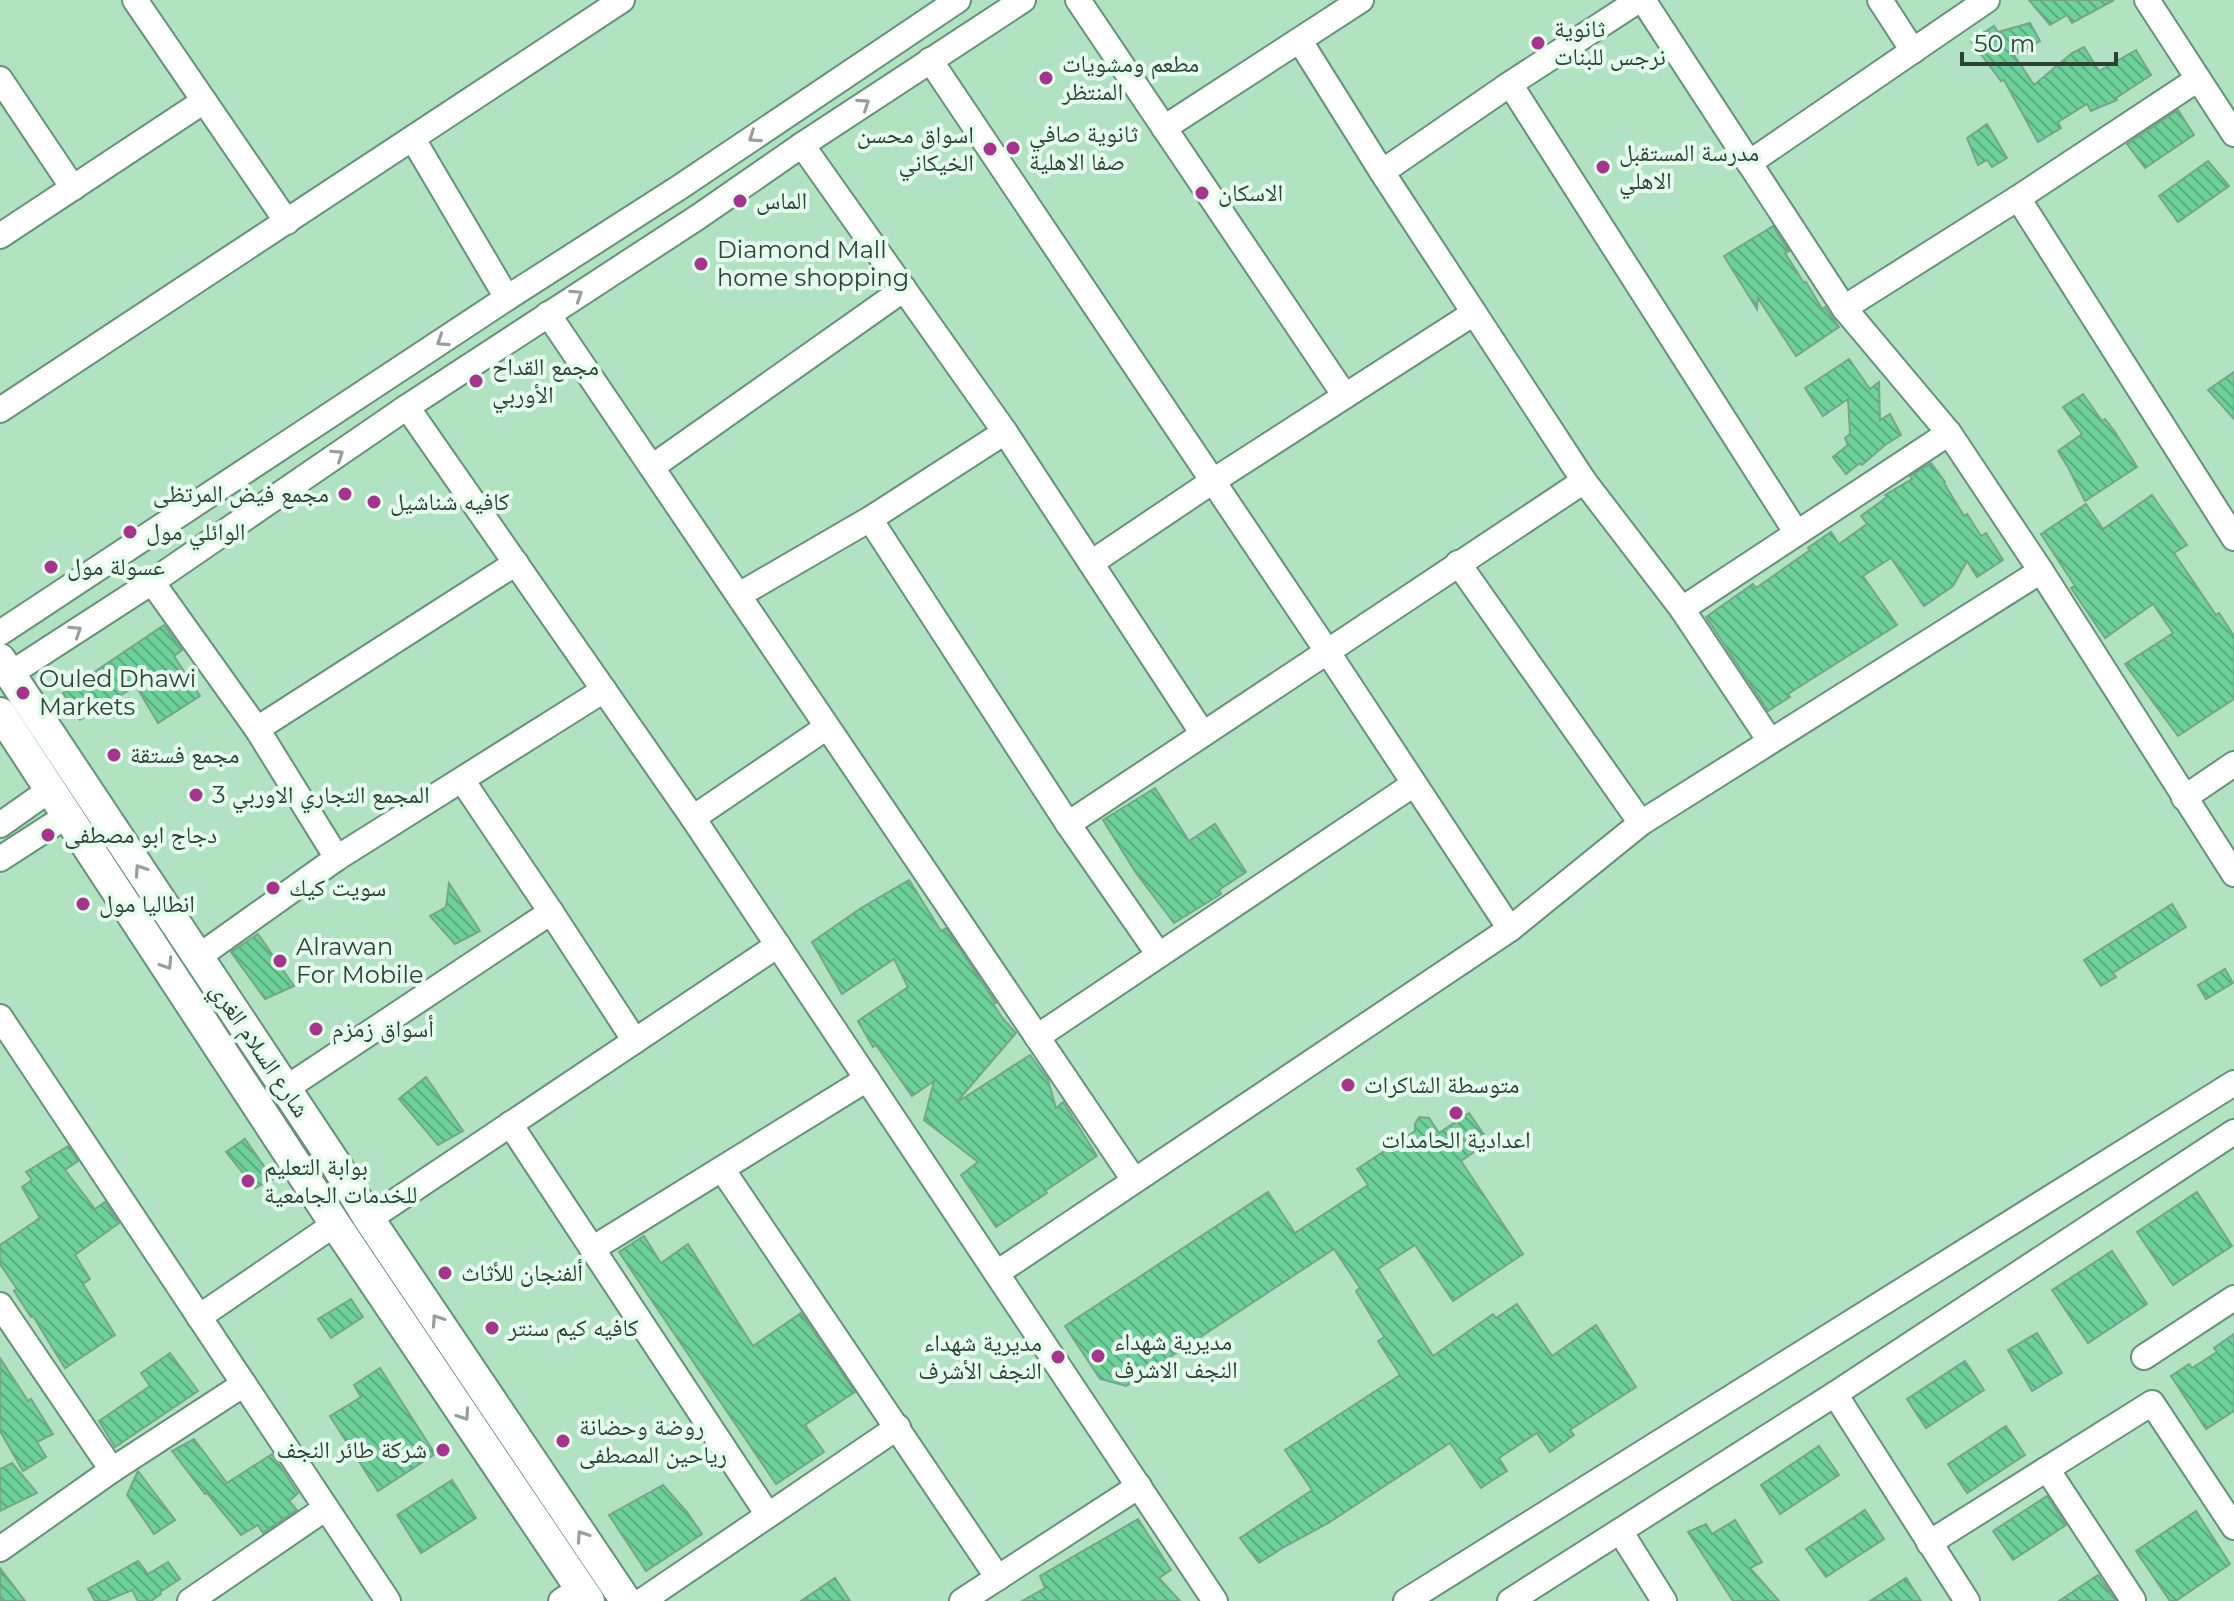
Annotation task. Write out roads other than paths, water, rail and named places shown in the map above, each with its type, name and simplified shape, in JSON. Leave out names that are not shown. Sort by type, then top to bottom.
[{"type":"main road","name":"شارع السلام الغري","points":[[5,666],[369,1219],[626,1601]]},
{"type":"main road","name":"شارع السلام الغري","points":[[0,713],[308,1180],[577,1597]]},
{"type":"main road","points":[[308,1180],[335,1163]]},
{"type":"street","points":[[135,0],[287,222]]},
{"type":"street","points":[[0,410],[622,0]]},
{"type":"street","points":[[5,666],[152,582],[407,407],[1023,0]]},
{"type":"street","points":[[1078,0],[1345,396]]},
{"type":"street","points":[[1164,128],[1361,0]]},
{"type":"street","points":[[1382,172],[1510,84],[1641,0],[1844,308],[1949,433],[2234,874]]},
{"type":"street","points":[[1880,0],[1913,51]]},
{"type":"street","points":[[1749,163],[1987,0]]},
{"type":"street","points":[[2147,0],[2234,134]]},
{"type":"street","points":[[0,633],[680,187],[949,2]]},
{"type":"street","points":[[1300,41],[1584,481],[1682,609],[1770,741]]},
{"type":"street","points":[[930,60],[1510,929]]},
{"type":"street","points":[[0,79],[73,188]]},
{"type":"street","points":[[1844,308],[2198,79]]},
{"type":"street","points":[[1510,84],[1796,532]]},
{"type":"street","points":[[0,236],[204,101]]},
{"type":"street","points":[[413,139],[507,298]]},
{"type":"street","points":[[802,145],[1005,432],[1203,734]]},
{"type":"street","points":[[680,187],[698,217]]},
{"type":"street","points":[[2018,198],[2234,538]]},
{"type":"street","points":[[652,467],[904,289]]},
{"type":"street","points":[[1091,563],[1474,313]]},
{"type":"street","points":[[548,314],[1134,1180]]},
{"type":"street","points":[[407,407],[693,818],[1215,1601]]},
{"type":"street","points":[[739,595],[870,519],[1005,432]]},
{"type":"street","points":[[1682,609],[1949,433]]},
{"type":"street","points":[[1068,824],[1584,481]]},
{"type":"street","points":[[870,519],[1068,824],[1159,955]]},
{"type":"street","points":[[257,729],[516,563]]},
{"type":"street","points":[[1458,563],[1641,823]]},
{"type":"street","points":[[997,1273],[1510,929],[1641,823],[2041,571]]},
{"type":"street","points":[[152,582],[257,729],[337,858]]},
{"type":"street","points":[[198,957],[337,858],[604,690]]},
{"type":"street","points":[[693,818],[827,727]]},
{"type":"street","points":[[2184,798],[2234,764]]},
{"type":"street","points":[[462,780],[635,1041]]},
{"type":"street","points":[[1037,1037],[1414,784]]},
{"type":"street","points":[[0,825],[51,789]]},
{"type":"street","points":[[0,859],[68,815]]},
{"type":"street","points":[[285,1089],[551,912]]},
{"type":"street","points":[[369,1219],[778,945]]},
{"type":"street","points":[[0,1017],[7,1044],[199,1317],[388,1601]]},
{"type":"street","points":[[592,1249],[867,1079]]},
{"type":"street","points":[[1406,1601],[2234,1083]]},
{"type":"street","points":[[510,1124],[768,1515]]},
{"type":"street","points":[[1510,1601],[1835,1394],[2234,1132]]},
{"type":"street","points":[[722,1169],[998,1578]]},
{"type":"street","points":[[199,1317],[335,1224]]},
{"type":"street","points":[[2144,1357],[2234,1298]]},
{"type":"street","points":[[0,1305],[112,1470]]},
{"type":"street","points":[[0,1549],[112,1470],[244,1384]]},
{"type":"street","points":[[1835,1394],[1967,1601]]},
{"type":"street","points":[[1929,1543],[2152,1403],[2234,1527]]},
{"type":"street","points":[[642,1601],[898,1427]]},
{"type":"street","points":[[2047,1469],[2133,1600]]},
{"type":"street","points":[[962,1601],[1139,1486]]},
{"type":"street","points":[[190,1601],[326,1508]]},
{"type":"street","points":[[1620,1531],[1664,1601]]},
{"type":"place","name":"ثانوية نرجس للبنات","points":[[1538,43]]},
{"type":"place","name":"مطعم ومشويات المنتظر","points":[[1046,78]]},
{"type":"place","name":"ثانوية صافي صفا الاهلية","points":[[1013,148]]},
{"type":"place","name":"اسواق محسن الخيكاني","points":[[990,149]]},
{"type":"place","name":"مدرسة المستقبل الاهلي","points":[[1603,167]]},
{"type":"place","name":"الاسكان","points":[[1202,193]]},
{"type":"place","name":"الماس","points":[[740,201]]},
{"type":"place","name":"Diamond Mall home shopping","points":[[701,264]]},
{"type":"place","name":"مجمع القداح الأوربي","points":[[476,381]]},
{"type":"place","name":"مجمع فيض المرتظى","points":[[345,494]]},
{"type":"place","name":"كافيه شناشيل","points":[[374,502]]},
{"type":"place","name":"الوائلي مول","points":[[130,532]]},
{"type":"place","name":"عسولة مول","points":[[51,567]]},
{"type":"place","name":"Ouled Dhawi Markets","points":[[23,693]]},
{"type":"place","name":"مجمع فستقة","points":[[114,755]]},
{"type":"place","name":"المجمع التجاري الاوربي 3","points":[[196,795]]},
{"type":"place","name":"دجاج ابو مصطفى","points":[[48,835]]},
{"type":"place","name":"سويت كيك","points":[[273,888]]},
{"type":"place","name":"انطاليا مول","points":[[83,904]]},
{"type":"place","name":"Alrawan For Mobile","points":[[280,961]]},
{"type":"place","name":"أسواق زمزم","points":[[316,1029]]},
{"type":"place","name":"متوسطة الشاكرات","points":[[1348,1085]]},
{"type":"place","name":"اعدادية الحامدات","points":[[1456,1113]]},
{"type":"place","name":"بوابة التعليم للخدمات الجامعية","points":[[248,1181]]},
{"type":"place","name":"ألفنجان للأثاث","points":[[445,1273]]},
{"type":"place","name":"كافيه كيم سنتر","points":[[492,1328]]},
{"type":"place","name":"مديرية شهداء النجف الاشرف","points":[[1098,1356]]},
{"type":"place","name":"مديرية شهداء النجف الأشرف","points":[[1058,1357]]},
{"type":"place","name":"روضة وحضانة رياحين المصطفى","points":[[563,1441]]},
{"type":"place","name":"شركة طائر النجف","points":[[443,1450]]}]
